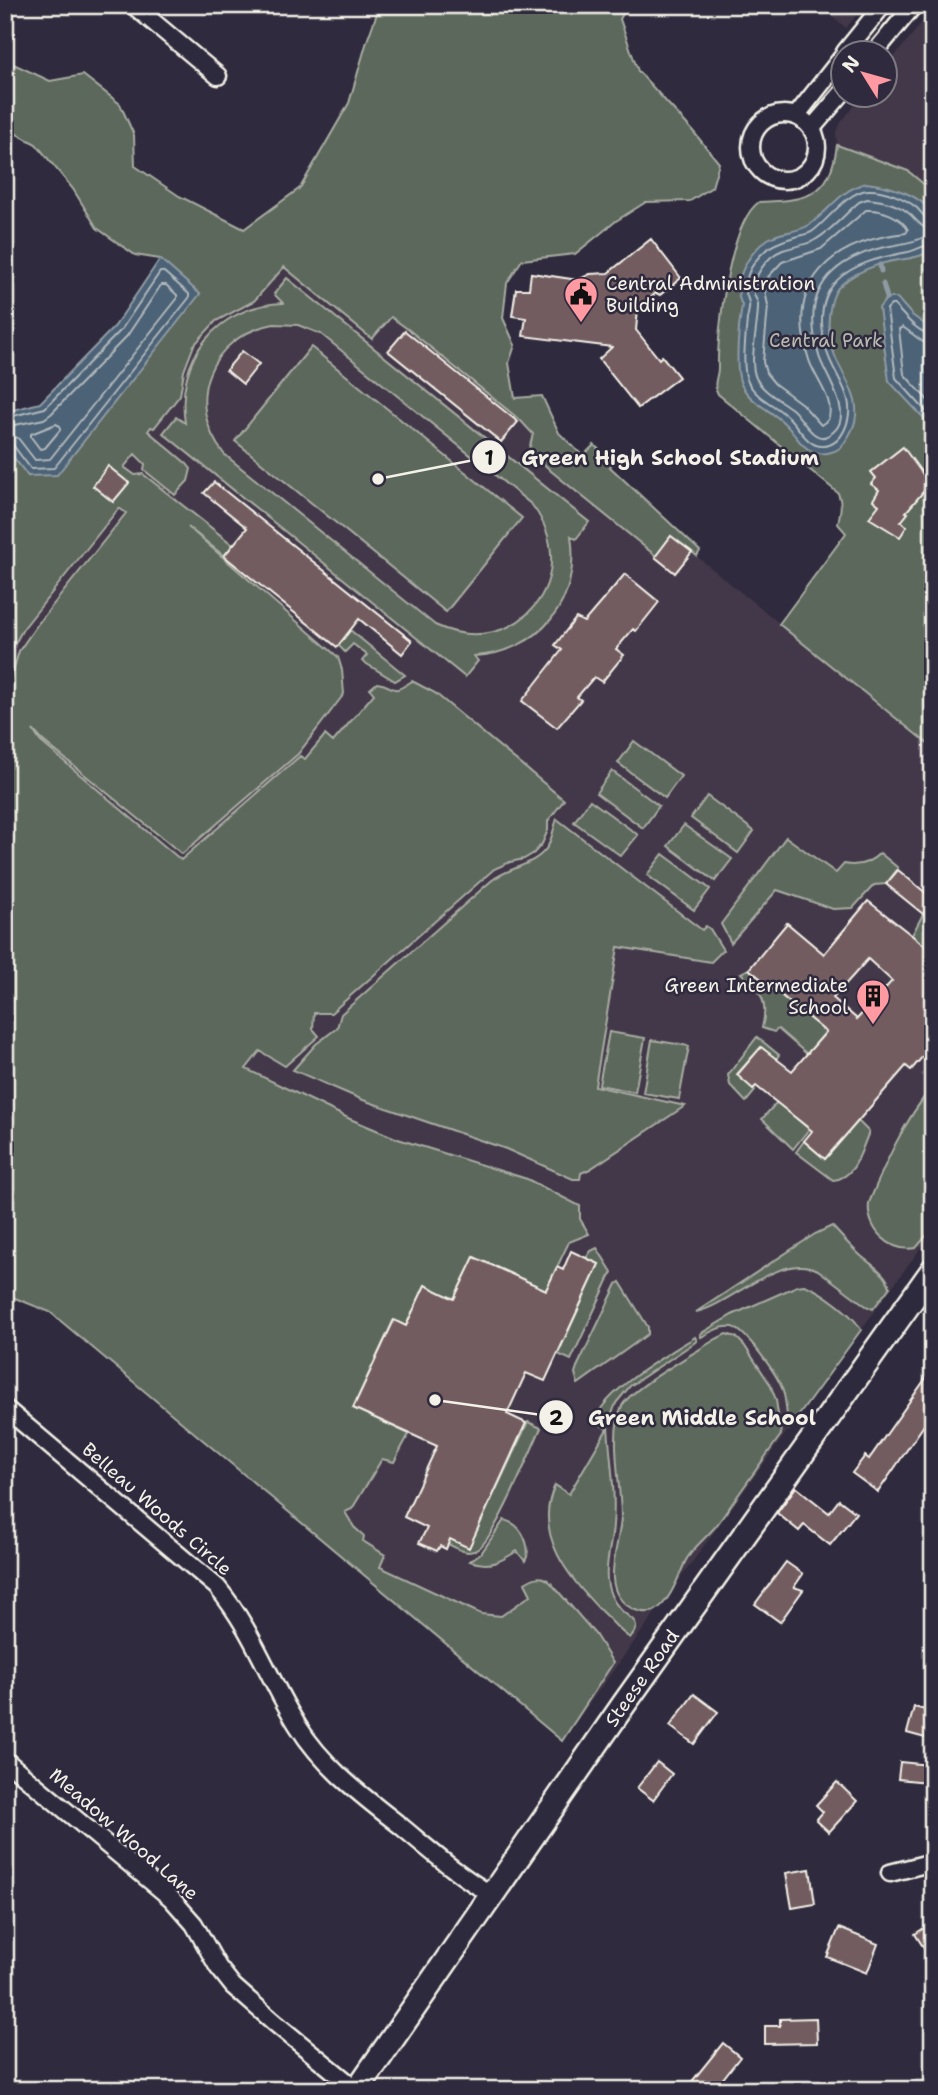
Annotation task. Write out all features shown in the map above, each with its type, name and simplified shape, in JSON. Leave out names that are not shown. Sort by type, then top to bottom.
[{"type":"street","points":[[133,5],[218,76]]},
{"type":"street","points":[[857,38],[883,5]]},
{"type":"street","points":[[887,38],[914,5]]},
{"type":"street","points":[[796,116],[830,72]]},
{"type":"street","points":[[812,128],[830,107]]},
{"type":"street","points":[[786,113],[805,121],[812,128],[817,139],[817,149],[815,160],[809,169],[789,180],[778,180],[763,172],[751,149],[752,138],[765,120],[786,113]]},
{"type":"street","name":"Steese Road","points":[[357,2090],[630,1695],[933,1270]]},
{"type":"street","name":"Belleau Woods Circle","points":[[5,1408],[217,1587],[244,1623],[299,1728],[333,1769],[444,1863],[492,1895]]},
{"type":"street","name":"Meadow Wood Lane","points":[[5,1760],[171,1898],[194,1924],[218,1967],[233,1986],[357,2090]]},
{"type":"street","points":[[890,1872],[933,1862]]},
{"type":"shaded area","points":[[819,5],[864,5],[846,28]]},
{"type":"shaded area","points":[[933,9],[933,192],[908,171],[837,145],[836,132],[852,108],[900,108],[900,50]]},
{"type":"shaded area","points":[[297,232],[933,748],[933,1231],[562,1741],[50,1312],[5,806],[5,552]]},
{"type":"green space","points":[[380,5],[628,5],[620,19],[638,71],[719,163],[712,187],[690,201],[646,202],[616,221],[575,254],[522,260],[507,283],[503,318],[515,345],[509,363],[515,398],[542,396],[559,433],[583,456],[594,445],[613,462],[610,467],[700,551],[697,556],[671,536],[656,556],[529,450],[533,434],[520,420],[409,330],[391,317],[372,339],[284,267],[254,301],[216,321],[194,345],[184,371],[180,395],[154,428],[151,427],[148,431],[191,469],[188,481],[175,495],[144,470],[145,464],[135,454],[124,467],[135,475],[143,474],[233,545],[224,556],[188,527],[338,657],[344,694],[298,754],[182,854],[33,730],[40,741],[181,860],[300,756],[305,759],[325,735],[333,742],[374,694],[370,689],[377,683],[396,689],[412,681],[435,693],[564,800],[548,821],[548,830],[542,844],[534,853],[494,869],[331,1013],[314,1013],[313,1029],[319,1036],[285,1066],[260,1051],[246,1069],[398,1139],[527,1179],[580,1206],[580,1219],[589,1234],[569,1242],[546,1290],[474,1257],[454,1299],[425,1285],[406,1326],[393,1321],[353,1408],[409,1434],[394,1462],[382,1459],[352,1509],[345,1512],[354,1527],[364,1536],[363,1541],[385,1555],[380,1567],[481,1614],[501,1616],[531,1595],[525,1583],[532,1579],[541,1577],[551,1583],[595,1634],[613,1663],[562,1741],[50,1312],[5,1294],[5,698],[19,651],[126,513],[119,508],[23,629],[5,665],[5,446],[28,476],[160,259],[135,255],[97,228],[73,189],[36,144],[5,128],[5,60],[50,81],[83,75],[120,104],[134,135],[135,166],[179,196],[244,229],[300,188],[349,103]]},
{"type":"green space","name":"Central Park","points":[[837,145],[908,171],[933,192],[933,748],[779,624],[846,533],[838,524],[840,497],[718,394],[715,387],[727,279],[740,232],[749,214],[759,202],[802,197],[822,186],[834,163]]},
{"type":"green space","points":[[287,278],[589,522],[576,539],[571,536],[569,582],[562,602],[551,619],[536,634],[518,645],[474,656],[478,661],[465,677],[163,433],[176,417],[185,423],[187,377],[194,357],[206,340],[220,325],[238,314],[259,306],[283,303],[274,294]],"holes":[[[274,324],[298,325],[321,334],[532,505],[547,532],[551,559],[547,584],[534,606],[516,622],[492,632],[465,634],[435,625],[224,454],[212,434],[205,413],[209,374],[219,357],[233,342],[252,331]]]},
{"type":"green space","points":[[311,347],[522,518],[446,612],[235,441]]},
{"type":"green space","points":[[350,630],[405,675],[395,681],[362,661],[367,655],[353,644],[345,652],[338,645]]},
{"type":"green space","points":[[634,741],[681,776],[665,798],[618,763]]},
{"type":"green space","points":[[612,771],[659,806],[643,828],[596,793]]},
{"type":"green space","points":[[707,796],[754,831],[738,853],[691,818]]},
{"type":"green space","points":[[590,800],[638,835],[621,856],[574,822]]},
{"type":"green space","points":[[557,819],[702,930],[706,926],[710,929],[723,950],[711,962],[618,947],[595,1086],[685,1106],[581,1173],[580,1179],[573,1179],[506,1149],[363,1100],[293,1070],[316,1044],[337,1028],[341,1014],[491,881],[543,853]]},
{"type":"green space","points":[[684,825],[732,859],[715,881],[668,846]]},
{"type":"green space","points":[[786,837],[836,873],[844,864],[863,863],[880,853],[898,868],[886,884],[874,885],[853,908],[833,909],[777,890],[731,943],[721,924]]},
{"type":"green space","points":[[663,854],[710,889],[694,910],[647,875]]},
{"type":"green space","points":[[933,904],[933,946],[928,952],[910,939],[923,914]]},
{"type":"green space","points":[[749,969],[826,1032],[807,1054],[778,1029],[774,1032],[762,1028],[762,997],[741,973]]},
{"type":"green space","points":[[609,1032],[645,1038],[635,1092],[599,1085]]},
{"type":"green space","points":[[757,1037],[779,1055],[776,1059],[761,1047],[737,1074],[753,1089],[754,1087],[755,1091],[746,1102],[730,1085],[728,1075]]},
{"type":"green space","points":[[652,1040],[689,1046],[679,1099],[643,1093]]},
{"type":"green space","points":[[933,1086],[933,1228],[916,1248],[906,1249],[888,1243],[875,1230],[869,1203],[897,1142],[913,1113]]},
{"type":"green space","points":[[777,1102],[809,1129],[793,1149],[762,1119]]},
{"type":"green space","points":[[858,1121],[869,1132],[857,1162],[841,1178],[833,1180],[796,1152],[804,1141],[825,1159]]},
{"type":"green space","points":[[832,1226],[856,1252],[882,1273],[888,1282],[890,1287],[873,1309],[818,1270],[803,1266],[772,1273],[724,1300],[696,1312],[815,1234]]},
{"type":"green space","points":[[597,1248],[612,1272],[571,1360],[558,1354],[599,1264],[586,1258]]},
{"type":"green space","points":[[620,1282],[648,1327],[648,1334],[578,1384],[575,1373],[577,1367]]},
{"type":"green space","points":[[804,1285],[836,1304],[861,1330],[789,1429],[780,1384],[769,1365],[745,1336],[732,1327],[716,1329],[701,1337],[700,1334],[732,1315]]},
{"type":"green space","points":[[726,1334],[736,1337],[744,1345],[770,1384],[776,1400],[781,1435],[716,1526],[688,1557],[664,1602],[651,1612],[638,1611],[622,1601],[613,1580],[621,1517],[616,1444],[618,1417],[622,1406],[637,1390]]},
{"type":"green space","points":[[695,1337],[697,1341],[630,1386],[616,1403],[610,1419],[598,1413],[629,1381]]},
{"type":"green space","points":[[595,1418],[608,1427],[612,1476],[614,1513],[607,1566],[608,1584],[615,1602],[636,1624],[630,1638],[590,1599],[567,1570],[551,1538],[548,1521],[549,1503],[555,1485],[569,1494],[607,1429],[593,1420]]},
{"type":"green space","points":[[528,1422],[541,1428],[494,1528],[474,1551],[463,1551],[448,1544],[450,1539],[469,1547]]},
{"type":"green space","points":[[504,1520],[515,1525],[524,1537],[528,1552],[525,1561],[517,1551],[494,1563],[470,1561],[482,1552]]},
{"type":"water","points":[[866,183],[895,189],[923,204],[933,219],[933,248],[917,257],[865,270],[843,283],[836,291],[829,315],[830,339],[855,401],[855,420],[851,432],[840,448],[828,453],[817,453],[805,447],[779,418],[749,396],[741,384],[737,357],[742,305],[738,287],[748,260],[768,239],[809,225],[842,195]]},
{"type":"water","points":[[160,259],[200,294],[57,475],[28,476],[5,446],[5,412],[40,403],[115,326]]},
{"type":"water","points":[[887,298],[897,298],[912,315],[933,330],[933,428],[889,381],[879,308]]},
{"type":"building","name":"Central Administration Building","points":[[651,239],[681,278],[660,295],[656,293],[638,309],[636,330],[659,359],[662,356],[679,377],[638,408],[599,359],[612,347],[523,336],[526,318],[512,316],[516,289],[529,289],[531,273],[578,280],[590,274],[608,273]]},
{"type":"building","points":[[405,331],[518,422],[501,442],[388,351]]},
{"type":"building","points":[[242,351],[259,364],[243,384],[226,370]]},
{"type":"building","points":[[903,447],[930,484],[906,512],[908,513],[901,522],[907,526],[900,537],[869,518],[879,505],[873,500],[879,490],[871,484],[876,478],[871,472]]},
{"type":"building","points":[[108,466],[129,483],[113,502],[93,486]]},
{"type":"building","points":[[214,482],[412,641],[402,654],[359,619],[337,647],[224,556],[247,528],[204,493]]},
{"type":"building","points":[[671,536],[692,552],[675,573],[655,557]]},
{"type":"building","points":[[625,574],[659,602],[636,631],[633,629],[616,649],[624,655],[602,682],[594,677],[577,697],[581,700],[557,728],[522,701],[562,650],[555,645],[576,618],[584,622]]},
{"type":"building","points":[[898,870],[933,899],[933,904],[923,914],[886,884]]},
{"type":"building","name":"Green Intermediate School","points":[[868,901],[933,952],[933,1049],[911,1070],[906,1066],[825,1159],[804,1141],[812,1131],[756,1086],[753,1089],[737,1075],[761,1047],[792,1071],[826,1032],[749,969],[787,923],[824,954]],"holes":[[[868,959],[892,981],[857,1019],[833,998]]]},
{"type":"building","points":[[571,1251],[599,1264],[545,1381],[526,1373],[507,1414],[526,1423],[469,1548],[450,1539],[446,1549],[440,1546],[437,1551],[419,1543],[427,1528],[404,1517],[437,1446],[353,1408],[394,1320],[406,1326],[425,1285],[454,1299],[474,1257],[546,1290],[557,1267],[563,1270]]},
{"type":"building","points":[[933,1368],[933,1412],[878,1492],[852,1473],[865,1456],[869,1459]]},
{"type":"building","points":[[796,1487],[829,1513],[839,1500],[856,1513],[830,1545],[804,1525],[799,1531],[777,1513]]},
{"type":"building","points":[[786,1562],[803,1574],[794,1587],[803,1590],[780,1622],[755,1604]]},
{"type":"building","points":[[694,1694],[718,1712],[694,1744],[670,1726]]},
{"type":"building","points":[[914,1707],[933,1712],[929,1739],[907,1733]]},
{"type":"building","points":[[657,1762],[672,1774],[653,1800],[637,1788]]},
{"type":"building","points":[[900,1762],[929,1765],[927,1782],[898,1779]]},
{"type":"building","points":[[837,1782],[857,1801],[829,1832],[816,1820],[823,1812],[816,1805]]},
{"type":"building","points":[[810,1869],[815,1904],[792,1908],[786,1873]]},
{"type":"building","points":[[933,1922],[933,1962],[915,1934]]},
{"type":"building","points":[[839,1928],[878,1944],[867,1973],[827,1957]]},
{"type":"building","points":[[816,2018],[817,2043],[765,2044],[765,2026],[780,2026],[780,2019]]},
{"type":"building","points":[[723,2043],[740,2057],[714,2090],[685,2090]]},
{"type":"waterway","points":[[880,265],[881,271]]},
{"type":"waterway","points":[[883,284],[887,298]]},
{"type":"place","name":"Central Administration Building","points":[[581,324]]},
{"type":"place","name":"Green High School Stadium","points":[[378,479]]},
{"type":"place","name":"Green Intermediate School","points":[[873,1026]]},
{"type":"place","name":"Green Middle School","points":[[435,1400]]}]
